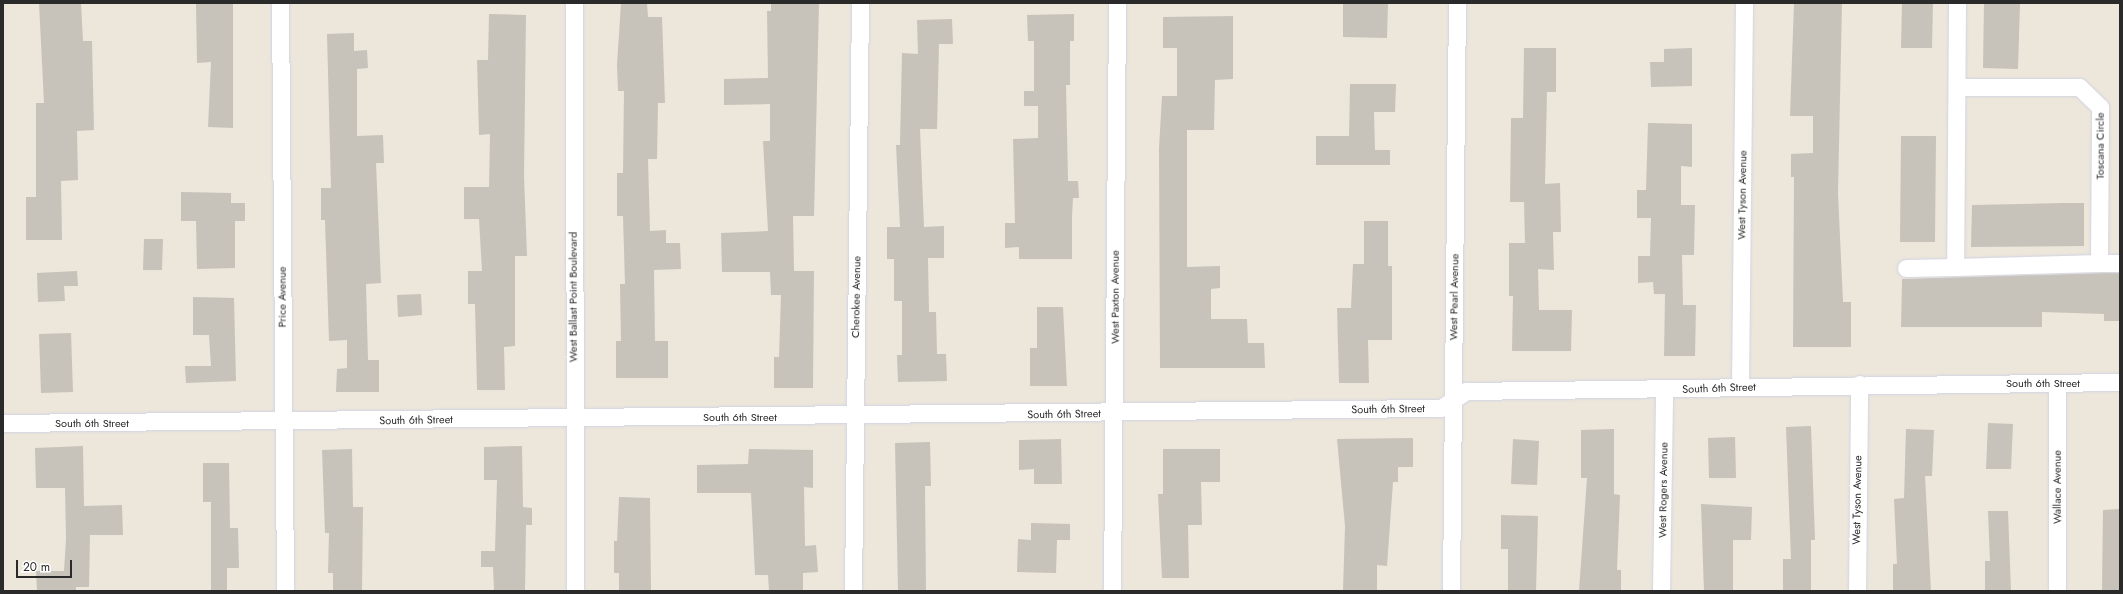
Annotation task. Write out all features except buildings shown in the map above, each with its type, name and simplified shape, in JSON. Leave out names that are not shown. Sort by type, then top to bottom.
[{"type":"street","name":"Price Avenue","points":[[280,3],[285,591]]},
{"type":"street","name":"West Ballast Point Boulevard","points":[[574,3],[573,418],[575,591]]},
{"type":"street","name":"Cherokee Avenue","points":[[853,591],[860,3]]},
{"type":"street","name":"West Paxton Avenue","points":[[1112,591],[1117,3]]},
{"type":"street","name":"West Pearl Avenue","points":[[1451,591],[1457,3]]},
{"type":"street","name":"West Tyson Avenue","points":[[1740,386],[1744,3]]},
{"type":"street","points":[[1955,267],[1958,3]]},
{"type":"street","name":"Toscana Circle","points":[[1958,87],[2079,87],[2100,107],[2099,263]]},
{"type":"street","points":[[1906,268],[2120,263]]},
{"type":"street","name":"South 6th Street","points":[[3,423],[855,417],[1440,408],[1453,401],[1466,391],[1664,390],[1740,386],[2120,382]]},
{"type":"street","name":"Wallace Avenue","points":[[2057,383],[2057,591]]},
{"type":"street","name":"West Tyson Avenue","points":[[1857,591],[1858,384]]},
{"type":"street","name":"West Rogers Avenue","points":[[1661,591],[1664,390]]}]
